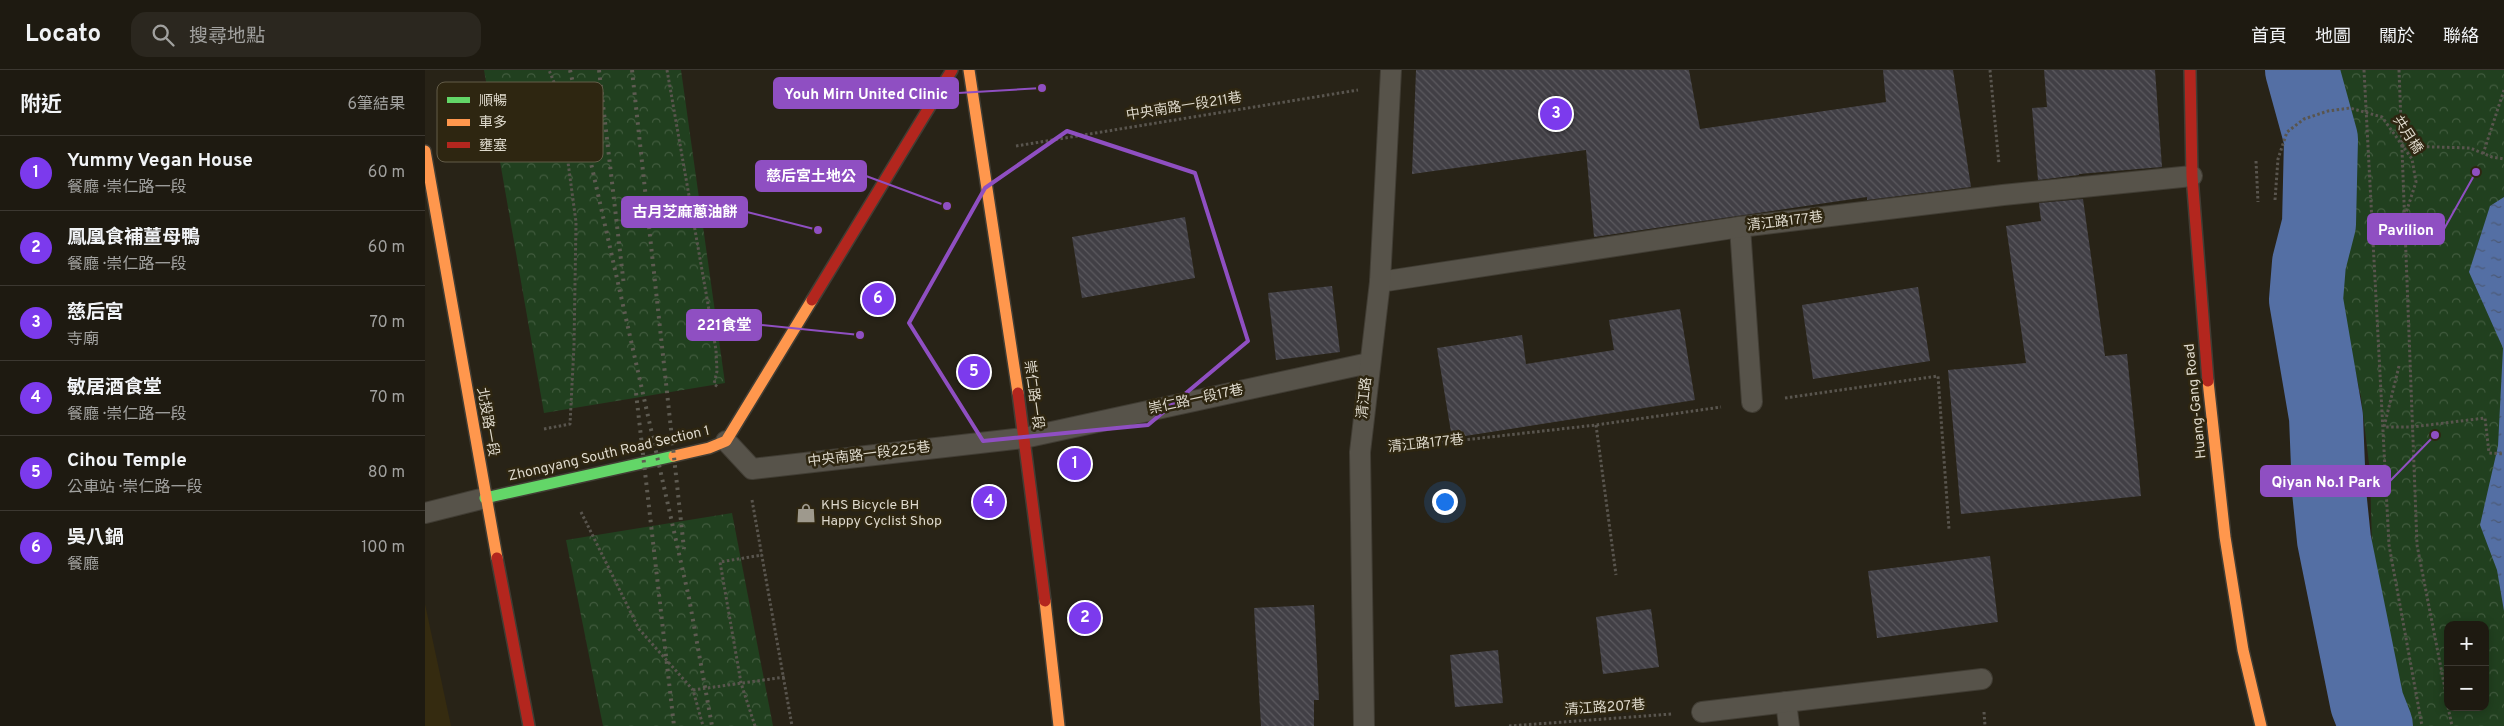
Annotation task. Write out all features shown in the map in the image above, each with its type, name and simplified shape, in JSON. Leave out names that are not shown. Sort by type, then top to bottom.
[{"type":"street","name":"Zhongyang South Road Section 1","points":[[485,498],[709,448],[726,441],[952,70]]},
{"type":"street","name":"崇仁路一段","points":[[969,70],[1024,438],[1059,726]]},
{"type":"street","name":"Huang-Gang Road","points":[[2190,70],[2191,176],[2206,363],[2225,538],[2243,650],[2261,726]]},
{"type":"street","name":"北投路一段","points":[[425,152],[485,498],[529,726]]},
{"type":"lane","name":"清江路","points":[[1363,726],[1360,452],[1380,282],[1391,77]]},
{"type":"lane","name":"清江路177巷","points":[[1380,282],[1740,227],[2191,176]]},
{"type":"lane","points":[[1740,227],[1752,402]]},
{"type":"lane","name":"崇仁路一段17巷","points":[[1024,438],[1369,363]]},
{"type":"lane","name":"中央南路一段225巷","points":[[726,441],[752,469],[1024,438]]},
{"type":"lane","points":[[425,513],[485,498]]},
{"type":"lane","points":[[1702,712],[1982,679]]},
{"type":"lane","points":[[1786,702],[1789,726]]},
{"type":"path","points":[[549,70],[554,82]]},
{"type":"path","points":[[667,70],[716,350],[717,371],[713,384]]},
{"type":"path","points":[[1990,70],[2003,196]]},
{"type":"path","points":[[2364,70],[2389,545],[2422,726]]},
{"type":"path","points":[[2399,70],[2417,545],[2444,685]]},
{"type":"path","name":"中央南路一段211巷","points":[[981,152],[1391,77]]},
{"type":"path","points":[[2483,154],[2504,90]]},
{"type":"path","name":"共月橋","points":[[2275,200],[2278,159],[2287,132],[2305,119],[2335,110],[2350,108],[2382,117],[2412,159],[2416,182],[2396,244]]},
{"type":"path","points":[[2402,146],[2454,146],[2471,148],[2483,154],[2504,159]]},
{"type":"path","points":[[2256,161],[2258,202]]},
{"type":"path","points":[[544,429],[570,424],[574,346],[576,222],[568,162]]},
{"type":"path","points":[[2384,427],[2399,366]]},
{"type":"path","name":"清江路177巷","points":[[1360,452],[1596,425],[1938,376],[1949,528]]},
{"type":"path","points":[[2384,427],[2412,427],[2485,418],[2489,453],[2504,454]]},
{"type":"path","points":[[1596,425],[1616,575]]},
{"type":"path","points":[[752,496],[792,726]]},
{"type":"path","points":[[581,512],[639,629],[693,690],[703,726]]},
{"type":"path","points":[[755,726],[741,683],[720,562],[762,555]]},
{"type":"path","points":[[693,690],[785,677]]},
{"type":"path","points":[[2449,711],[2452,726]]},
{"type":"path","name":"清江路207巷","points":[[1509,726],[1702,712]]},
{"type":"highlighted area","points":[[1067,131],[1195,173],[1248,341],[1148,425],[983,441],[909,323],[985,188]]},
{"type":"shaded area","points":[[425,604],[451,726],[425,726]]},
{"type":"green space","points":[[484,70],[681,70],[725,383],[544,413],[500,162],[603,162],[603,82],[486,82]]},
{"type":"green space","points":[[2327,70],[2504,70],[2504,726],[2403,726],[2392,694],[2378,613],[2372,547],[2370,472],[2361,397],[2338,293],[2340,223],[2349,180],[2346,141]]},
{"type":"green space","points":[[732,513],[773,726],[603,726],[566,540]]},
{"type":"water","points":[[2504,197],[2504,611],[2497,570],[2480,525],[2498,446],[2503,348],[2469,272],[2490,206]]},
{"type":"building","points":[[1416,70],[1689,70],[1700,129],[1886,102],[1883,70],[1953,70],[1971,187],[1867,200],[1867,197],[1594,237],[1586,150],[1412,174]]},
{"type":"building","points":[[2044,70],[2155,70],[2162,167],[2079,174],[2038,180],[2032,108],[2047,107]]},
{"type":"building","points":[[2083,199],[2105,356],[2127,354],[2141,496],[1961,514],[1948,370],[2026,363],[2006,226],[2041,221],[2039,203]]},
{"type":"building","points":[[1185,217],[1195,278],[1082,298],[1072,237]]},
{"type":"building","points":[[1332,286],[1340,352],[1276,360],[1268,293]]},
{"type":"building","points":[[1918,287],[1930,361],[1813,379],[1802,305]]},
{"type":"building","points":[[1680,309],[1695,400],[1452,438],[1437,348],[1522,335],[1526,364],[1614,350],[1609,320]]},
{"type":"building","points":[[1990,556],[1998,622],[1877,638],[1868,571]]},
{"type":"building","points":[[1314,605],[1319,700],[1314,700],[1314,726],[1261,726],[1254,608]]},
{"type":"building","points":[[1651,609],[1659,667],[1603,674],[1596,617]]},
{"type":"building","points":[[1498,650],[1503,703],[1455,707],[1450,655]]},
{"type":"waterway","points":[[2302,70],[2321,139],[2319,224],[2309,263],[2306,300],[2326,417],[2329,491],[2334,540],[2367,703],[2376,726]]},
{"type":"railway","points":[[570,70],[573,82]]},
{"type":"railway","points":[[599,70],[600,82]]},
{"type":"railway","points":[[632,70],[684,549]]},
{"type":"railway","points":[[603,105],[624,286]]},
{"type":"railway","points":[[591,162],[689,598],[712,726]]},
{"type":"railway","points":[[636,393],[674,726]]},
{"type":"traffic: fast","points":[[485,498],[674,456]]},
{"type":"traffic: slow","points":[[969,70],[1018,393]]},
{"type":"traffic: slow","points":[[425,151],[497,558]]},
{"type":"traffic: slow","points":[[674,456],[709,448],[726,441],[812,300]]},
{"type":"traffic: slow","points":[[2208,381],[2225,537],[2243,650],[2261,726]]},
{"type":"traffic: slow","points":[[1045,601],[1059,726]]},
{"type":"traffic: jam","points":[[812,300],[952,70]]},
{"type":"traffic: jam","points":[[2190,70],[2192,176],[2208,381]]},
{"type":"traffic: jam","points":[[1018,393],[1045,601]]},
{"type":"traffic: jam","points":[[497,558],[529,726]]},
{"type":"place","name":"Youh Mirn United Clinic","points":[[1042,88]]},
{"type":"place","name":"慈后宮","points":[[1556,114]]},
{"type":"place","name":"Pavilion","points":[[2476,172]]},
{"type":"place","name":"慈后宮土地公","points":[[947,206]]},
{"type":"place","name":"古月芝麻蔥油餅","points":[[818,230]]},
{"type":"place","name":"吳八鍋","points":[[878,299]]},
{"type":"place","name":"221食堂","points":[[860,335]]},
{"type":"place","name":"Cihou Temple","points":[[974,372]]},
{"type":"place","name":"Qiyan No.1 Park","points":[[2435,435]]},
{"type":"place","name":"Yummy Vegan House","points":[[1075,464]]},
{"type":"place","name":"敏居酒食堂","points":[[989,502]]},
{"type":"place","name":"KHS Bicycle BH Happy Cyclist Shop","points":[[806,513]]},
{"type":"place","name":"鳳凰食補薑母鴨","points":[[1085,618]]}]
